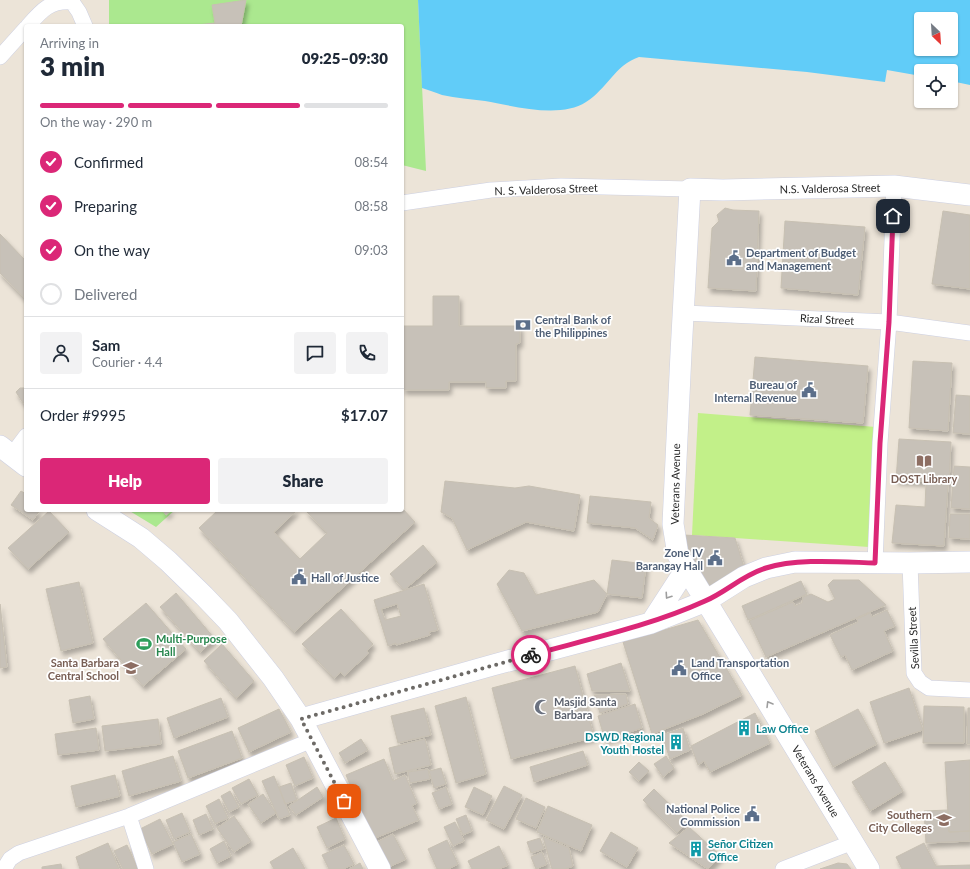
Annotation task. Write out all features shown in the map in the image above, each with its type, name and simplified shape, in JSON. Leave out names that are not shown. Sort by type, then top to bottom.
[{"type":"street","points":[[30,24],[40,12],[55,2],[62,0],[72,2],[79,12],[84,24]]},
{"type":"street","points":[[0,57],[24,30]]},
{"type":"street","name":"N. S. Valderosa Street","points":[[404,203],[491,190],[562,186],[690,189]]},
{"type":"street","points":[[875,563],[880,443],[889,322],[894,186]]},
{"type":"street","name":"N.S. Valderosa Street","points":[[690,189],[731,190],[894,186],[970,195]]},
{"type":"street","name":"Veterans Avenue","points":[[690,189],[673,524],[678,555],[869,869]]},
{"type":"street","name":"Rizal Street","points":[[684,313],[889,322],[970,333]]},
{"type":"street","points":[[12,456],[24,439]]},
{"type":"street","points":[[100,512],[141,538],[168,561],[228,622],[273,678],[301,719],[380,869]]},
{"type":"street","points":[[301,719],[651,622],[706,601],[744,577],[766,568],[795,562],[970,562]]},
{"type":"street","name":"Sevilla Street","points":[[910,563],[914,674],[920,682],[929,688],[970,690]]},
{"type":"street","points":[[651,622],[686,569]]},
{"type":"street","points":[[4,869],[10,859],[19,853],[128,816],[312,740]]},
{"type":"street","points":[[128,816],[146,869]]},
{"type":"street","points":[[783,869],[853,842]]},
{"type":"green space","points":[[109,0],[418,0],[426,171],[404,166],[404,24],[109,24]]},
{"type":"green space","points":[[698,413],[876,427],[869,547],[692,535]]},
{"type":"green space","points":[[131,512],[173,512],[156,527]]},
{"type":"water","points":[[418,0],[970,0],[970,85],[958,82],[958,64],[914,64],[914,75],[887,70],[885,82],[807,72],[639,57],[617,71],[600,91],[586,102],[563,110],[537,110],[442,95],[422,88]]},
{"type":"building","points":[[246,0],[241,24],[206,24],[215,23],[212,5]]},
{"type":"building","name":"Department of Budget and Management","points":[[725,208],[733,210],[759,211],[756,291],[708,288],[712,228],[719,221],[717,215]]},
{"type":"building","points":[[943,211],[970,215],[970,289],[932,284]]},
{"type":"building","points":[[785,221],[865,227],[858,295],[781,288]]},
{"type":"building","points":[[0,234],[24,259],[24,298],[0,273]]},
{"type":"building","points":[[433,296],[459,296],[459,326],[520,326],[520,343],[516,344],[516,381],[506,381],[506,388],[486,388],[486,382],[449,382],[449,390],[404,390],[404,326],[433,326]]},
{"type":"building","name":"Bureau of Internal Revenue","points":[[755,357],[868,366],[863,423],[750,415]]},
{"type":"building","points":[[913,361],[952,363],[948,431],[909,428]]},
{"type":"building","points":[[20,388],[24,388],[24,403],[23,403],[16,392]]},
{"type":"building","points":[[956,395],[970,396],[970,434],[953,433]]},
{"type":"building","name":"DOST Library","points":[[899,439],[951,442],[949,483],[896,480]]},
{"type":"building","points":[[954,466],[970,467],[970,509],[951,508]]},
{"type":"building","points":[[445,481],[515,488],[529,486],[580,495],[574,531],[526,522],[467,550],[452,518],[441,512]]},
{"type":"building","points":[[926,483],[948,485],[944,546],[892,543],[896,505],[925,507]]},
{"type":"building","points":[[21,491],[24,493],[24,512],[39,512],[33,520],[11,505]]},
{"type":"building","points":[[590,496],[651,502],[649,518],[658,525],[653,540],[635,528],[587,523]]},
{"type":"building","name":"Hall of Justice","points":[[404,510],[415,522],[294,632],[199,528],[216,512],[295,512],[274,532],[300,559],[327,533],[307,512],[404,512]]},
{"type":"building","points":[[48,512],[50,512],[69,532],[28,569],[8,548]]},
{"type":"building","points":[[950,514],[970,514],[970,539],[949,538]]},
{"type":"building","name":"Zone IV Barangay Hall","points":[[684,535],[735,538],[744,567],[707,587],[682,549]]},
{"type":"building","points":[[423,545],[437,562],[404,590],[390,574]]},
{"type":"building","points":[[612,560],[646,564],[642,598],[607,594]]},
{"type":"building","points":[[509,570],[524,573],[536,595],[594,580],[607,594],[598,612],[522,631],[497,584]]},
{"type":"building","points":[[833,580],[859,580],[886,605],[766,657],[749,621],[793,602],[795,606],[802,603],[803,597],[811,594],[828,602],[835,599],[828,585]]},
{"type":"building","points":[[801,581],[807,594],[748,620],[742,606]]},
{"type":"building","points":[[79,582],[93,643],[61,651],[46,589]]},
{"type":"building","points":[[424,584],[438,630],[429,632],[430,635],[388,646],[374,600]],"holes":[[[397,604],[401,616],[385,620],[381,609]]]},
{"type":"building","points":[[176,593],[215,639],[200,652],[160,607]]},
{"type":"building","name":"Multi-Purpose Hall","points":[[146,603],[186,649],[143,686],[103,639]]},
{"type":"building","points":[[0,604],[7,667],[0,668]]},
{"type":"building","points":[[341,609],[373,644],[367,651],[369,653],[344,676],[341,672],[334,678],[302,644]]},
{"type":"building","points":[[887,610],[895,626],[884,631],[893,651],[852,670],[845,655],[841,657],[830,635],[858,622],[857,619],[870,613],[872,617]]},
{"type":"building","name":"Land Transportation Office","points":[[698,620],[742,695],[703,714],[652,734],[623,642]]},
{"type":"building","points":[[222,644],[254,681],[236,698],[204,661]]},
{"type":"building","points":[[621,663],[630,691],[592,691],[587,674]]},
{"type":"building","name":"Masjid Santa Barbara","points":[[575,666],[594,737],[511,759],[492,688]]},
{"type":"building","points":[[909,688],[923,730],[884,743],[870,702]]},
{"type":"building","points":[[626,694],[628,704],[600,713],[594,695]]},
{"type":"building","points":[[90,696],[94,719],[73,723],[69,700]]},
{"type":"building","points":[[466,697],[486,774],[456,783],[435,706]]},
{"type":"building","points":[[221,698],[228,717],[174,738],[167,718]]},
{"type":"building","points":[[635,704],[642,728],[605,740],[598,716]]},
{"type":"building","points":[[924,706],[964,707],[964,743],[923,743]]},
{"type":"building","points":[[424,708],[431,735],[398,743],[391,716]]},
{"type":"building","points":[[968,708],[970,708],[970,744],[967,744]]},
{"type":"building","points":[[279,709],[291,732],[249,752],[238,728]]},
{"type":"building","points":[[858,709],[877,744],[833,767],[815,731]]},
{"type":"building","name":"Law Office","points":[[755,713],[770,743],[710,772],[704,761],[698,765],[691,746]]},
{"type":"building","points":[[158,719],[161,744],[105,751],[102,726]]},
{"type":"building","points":[[96,728],[99,750],[58,755],[55,734]]},
{"type":"building","name":"DSWD Regional Youth Hostel","points":[[683,728],[690,750],[670,759],[662,735]]},
{"type":"building","points":[[232,731],[242,758],[188,778],[178,751]]},
{"type":"building","points":[[361,739],[368,750],[345,763],[339,753]]},
{"type":"building","points":[[425,739],[431,765],[395,774],[389,748]]},
{"type":"building","points":[[583,751],[588,765],[534,782],[530,767]]},
{"type":"building","points":[[173,756],[181,781],[129,796],[122,771]]},
{"type":"building","points":[[666,756],[674,768],[663,777],[654,764]]},
{"type":"building","points":[[304,757],[313,778],[295,786],[286,765]]},
{"type":"building","points":[[384,759],[393,781],[405,775],[417,803],[412,806],[419,820],[373,839],[346,775]]},
{"type":"building","points":[[970,760],[970,831],[949,832],[945,762]]},
{"type":"building","points":[[639,762],[649,771],[639,781],[629,772]]},
{"type":"building","points":[[885,762],[903,791],[870,811],[852,782]]},
{"type":"building","points":[[441,768],[446,784],[434,788],[429,771]]},
{"type":"building","points":[[428,769],[430,779],[410,783],[408,772]]},
{"type":"building","points":[[115,775],[120,796],[76,807],[71,786]]},
{"type":"building","points":[[274,776],[290,815],[279,819],[262,781]]},
{"type":"building","points":[[249,779],[258,795],[241,804],[232,788]]},
{"type":"building","points":[[291,783],[297,800],[285,804],[279,787]]},
{"type":"building","points":[[504,786],[522,795],[504,829],[486,820]]},
{"type":"building","points":[[317,787],[323,797],[296,815],[289,806]]},
{"type":"building","points":[[446,787],[452,804],[439,809],[432,793]]},
{"type":"building","points":[[474,787],[492,796],[483,815],[465,807]]},
{"type":"building","points":[[654,789],[688,822],[677,833],[643,800]]},
{"type":"building","points":[[230,791],[239,807],[229,812],[221,796]]},
{"type":"building","points":[[263,794],[276,813],[261,823],[248,804]]},
{"type":"building","points":[[526,798],[545,807],[536,828],[516,819]]},
{"type":"building","points":[[219,799],[228,818],[215,824],[206,806]]},
{"type":"building","points":[[548,806],[592,825],[581,851],[537,832]]},
{"type":"building","points":[[948,810],[949,832],[970,831],[970,841],[926,843],[924,811]]},
{"type":"building","points":[[182,813],[190,832],[174,839],[166,820]]},
{"type":"building","points":[[206,814],[213,829],[199,835],[193,820]]},
{"type":"building","points":[[466,815],[472,831],[463,835],[456,819]]},
{"type":"building","points":[[234,816],[251,841],[234,852],[217,828]]},
{"type":"building","points":[[336,818],[345,839],[327,848],[317,827]]},
{"type":"building","points":[[160,819],[173,844],[152,854],[140,829]]},
{"type":"building","points":[[455,822],[464,841],[453,846],[444,827]]},
{"type":"building","name":"Señor Citizen Office","points":[[689,827],[721,856],[708,869],[669,843]]},
{"type":"building","points":[[611,832],[638,848],[627,867],[600,851]]},
{"type":"building","points":[[191,834],[200,854],[182,862],[173,842]]},
{"type":"building","points":[[393,834],[406,859],[387,868],[375,843]]},
{"type":"building","points":[[543,837],[569,848],[573,866],[565,869],[552,869]]},
{"type":"building","points":[[540,838],[544,849],[531,853],[527,842]]},
{"type":"building","points":[[447,840],[458,864],[448,869],[437,869],[428,849]]},
{"type":"building","points":[[224,841],[231,856],[217,863],[210,849]]},
{"type":"building","points":[[108,843],[119,869],[80,869],[76,857]]},
{"type":"building","points":[[924,843],[936,866],[970,865],[970,869],[902,869],[896,857]]},
{"type":"building","points":[[127,845],[138,869],[123,869],[114,851]]},
{"type":"building","points":[[344,845],[354,864],[343,869],[329,869],[322,855]]},
{"type":"building","points":[[499,846],[508,865],[499,869],[472,869],[468,861]]},
{"type":"building","points":[[293,848],[305,869],[274,869],[270,862]]},
{"type":"building","points":[[542,852],[547,864],[536,869],[531,857]]},
{"type":"building","points":[[360,863],[363,869],[349,869]]},
{"type":"building","points":[[838,863],[847,864],[851,869],[820,869]]},
{"type":"building","points":[[61,864],[62,869],[42,869],[42,867]]},
{"type":"way so far","points":[[344,801],[301,719],[531,655]]},
{"type":"place","name":"Department of Budget and Management","points":[[734,258]]},
{"type":"place","name":"Central Bank of the Philippines","points":[[523,325]]},
{"type":"place","name":"Bureau of Internal Revenue","points":[[809,390]]},
{"type":"place","name":"DOST Library","points":[[924,461]]},
{"type":"place","name":"Zone IV Barangay Hall","points":[[715,558]]},
{"type":"place","name":"Hall of Justice","points":[[299,577]]},
{"type":"place","name":"Multi-Purpose Hall","points":[[144,644]]},
{"type":"place","name":"Santa Barbara Central School","points":[[131,668]]},
{"type":"place","name":"Land Transportation Office","points":[[679,668]]},
{"type":"place","name":"Masjid Santa Barbara","points":[[542,707]]},
{"type":"place","name":"Law Office","points":[[744,728]]},
{"type":"place","name":"DSWD Regional Youth Hostel","points":[[676,742]]},
{"type":"place","name":"National Police Commission","points":[[752,814]]},
{"type":"place","name":"Southern City Colleges","points":[[944,820]]},
{"type":"place","name":"Señor Citizen Office","points":[[696,849]]},
{"type":"route","points":[[531,655],[651,622],[706,601],[744,577],[766,568],[795,562],[875,563],[880,443],[889,322],[893,216]]}]
